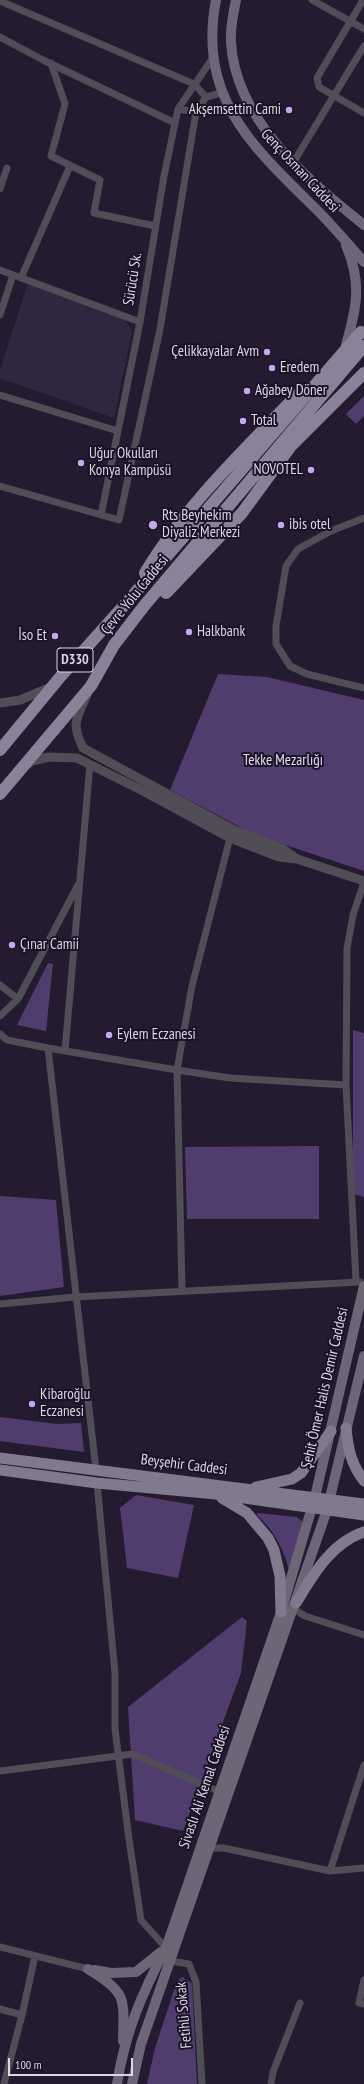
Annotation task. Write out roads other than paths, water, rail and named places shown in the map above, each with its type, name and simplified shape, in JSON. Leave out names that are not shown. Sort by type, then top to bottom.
[{"type":"highway","points":[[128,601],[163,544],[230,465],[346,345],[362,326]]},
{"type":"highway","name":"Çevre Yolu Caddesi","points":[[0,750],[52,686],[128,601],[362,326]]},
{"type":"highway","name":"Çevre Yolu Caddesi","points":[[0,794],[91,686],[114,645],[144,606],[364,346]]},
{"type":"highway","points":[[114,645],[242,513],[291,446],[364,373]]},
{"type":"main road","name":"Genç Osman Caddesi","points":[[216,0],[212,26],[214,56],[221,92],[229,109],[258,151],[343,238],[364,262]]},
{"type":"main road","name":"Genç Osman Caddesi","points":[[236,0],[232,21],[231,43],[237,77],[255,116],[293,163],[362,223]]},
{"type":"main road","points":[[343,238],[357,279],[357,298],[346,345]]},
{"type":"main road","name":"Şehit Ömer Halis Demir Caddesi","points":[[315,1497],[331,1431],[360,1284]]},
{"type":"main road","name":"Şehit Ömer Halis Demir Caddesi","points":[[327,1510],[364,1356]]},
{"type":"main road","points":[[346,1428],[348,1451],[355,1469],[364,1481]]},
{"type":"main road","points":[[251,1488],[292,1479],[301,1474],[331,1431]]},
{"type":"main road","name":"Beyşehir Caddesi","points":[[0,1458],[251,1488],[364,1504]]},
{"type":"main road","name":"Beyşehir Caddesi","points":[[0,1470],[97,1483],[216,1494],[364,1515]]},
{"type":"main road","points":[[216,1494],[247,1513],[268,1538],[274,1550],[280,1576],[281,1612]]},
{"type":"main road","name":"Sivaslı Ali Kemal Caddesi","points":[[117,2084],[122,2051],[144,1988],[166,1948],[281,1612],[315,1497]]},
{"type":"main road","name":"Sivaslı Ali Kemal Caddesi","points":[[132,2084],[141,2044],[249,1737],[270,1672],[295,1606],[327,1510]]},
{"type":"main road","points":[[295,1606],[317,1570],[336,1547],[364,1532]]},
{"type":"main road","points":[[88,1969],[111,1973],[136,1972],[166,1948]]},
{"type":"main road","points":[[88,1969],[116,1989],[120,1995],[124,2010],[122,2051]]},
{"type":"street","points":[[312,0],[364,29]]},
{"type":"street","points":[[363,0],[317,78],[319,87],[364,113]]},
{"type":"street","points":[[0,1],[194,84],[206,97]]},
{"type":"street","points":[[0,37],[175,123]]},
{"type":"street","points":[[293,163],[364,46]]},
{"type":"street","name":"Sürücü Sk.","points":[[101,515],[140,322],[155,226],[178,109],[214,56]]},
{"type":"street","points":[[51,63],[65,104],[51,156],[100,180],[94,213],[155,226]]},
{"type":"street","points":[[0,486],[119,520],[160,329],[196,112],[206,97],[221,92]]},
{"type":"street","points":[[178,109],[196,112]]},
{"type":"street","points":[[21,278],[70,166]]},
{"type":"street","points":[[0,189],[7,168]]},
{"type":"street","points":[[0,270],[140,322]]},
{"type":"street","points":[[0,315],[13,275]]},
{"type":"street","points":[[0,395],[118,431]]},
{"type":"street","points":[[364,518],[331,531],[298,549],[286,566],[276,626],[276,644],[290,666],[307,674],[364,688]]},
{"type":"street","points":[[0,703],[20,700],[52,686]]},
{"type":"street","points":[[91,686],[74,723],[77,736],[83,748],[234,830],[283,849],[297,859]]},
{"type":"street","points":[[15,778],[32,761],[49,757],[77,758],[230,838],[279,858],[297,859],[364,881],[353,915],[347,949],[346,1085],[360,1284]]},
{"type":"street","points":[[65,1051],[90,764]]},
{"type":"street","points":[[182,1290],[177,1070],[192,986],[230,838]]},
{"type":"street","points":[[0,1016],[18,999],[81,881]]},
{"type":"street","points":[[0,985],[18,999]]},
{"type":"street","points":[[0,1034],[7,1040],[48,1048],[230,1078],[346,1085]]},
{"type":"street","points":[[48,1048],[75,1297],[96,1470]]},
{"type":"street","points":[[0,1304],[75,1297],[182,1290],[360,1284],[364,1282]]},
{"type":"street","points":[[97,1483],[115,1673],[115,1729],[141,1920],[166,1948]]},
{"type":"street","points":[[295,1606],[305,1616],[364,1635]]},
{"type":"street","points":[[0,1772],[133,1754],[220,1792]]},
{"type":"street","points":[[330,1871],[364,1765]]},
{"type":"street","points":[[209,1848],[224,1848],[330,1871],[364,1868]]},
{"type":"street","points":[[0,1947],[88,1969]]},
{"type":"street","points":[[3,2079],[22,2015],[35,1956]]},
{"type":"street","name":"Fetihli Sokak","points":[[170,1961],[189,1964],[196,1982],[202,2084]]},
{"type":"street","points":[[361,2004],[364,1980]]},
{"type":"street","points":[[271,2084],[273,2072],[300,2003]]},
{"type":"street","points":[[0,2009],[22,2015]]},
{"type":"place","name":"Akşemsettin Cami","points":[[289,110]]},
{"type":"place","name":"Çelikkayalar Avm","points":[[267,352]]},
{"type":"place","name":"Eredem","points":[[272,368]]},
{"type":"place","name":"Ağabey Döner","points":[[247,391]]},
{"type":"place","name":"Total","points":[[243,421]]},
{"type":"place","name":"Uğur Okulları Konya Kampüsü","points":[[81,463]]},
{"type":"place","name":"NOVOTEL","points":[[311,470]]},
{"type":"place","name":"Rts Beyhekim Diyaliz Merkezi","points":[[153,525]]},
{"type":"place","name":"ibis otel","points":[[281,525]]},
{"type":"place","name":"Halkbank","points":[[189,632]]},
{"type":"place","name":"İso Et","points":[[55,636]]},
{"type":"place","name":"Çınar Camii","points":[[12,945]]},
{"type":"place","name":"Eylem Eczanesi","points":[[109,1035]]},
{"type":"place","name":"Kibaroğlu Eczanesi","points":[[32,1404]]},
{"type":"park label","name":"Tekke Mezarlığı","points":[[283,761]]}]
